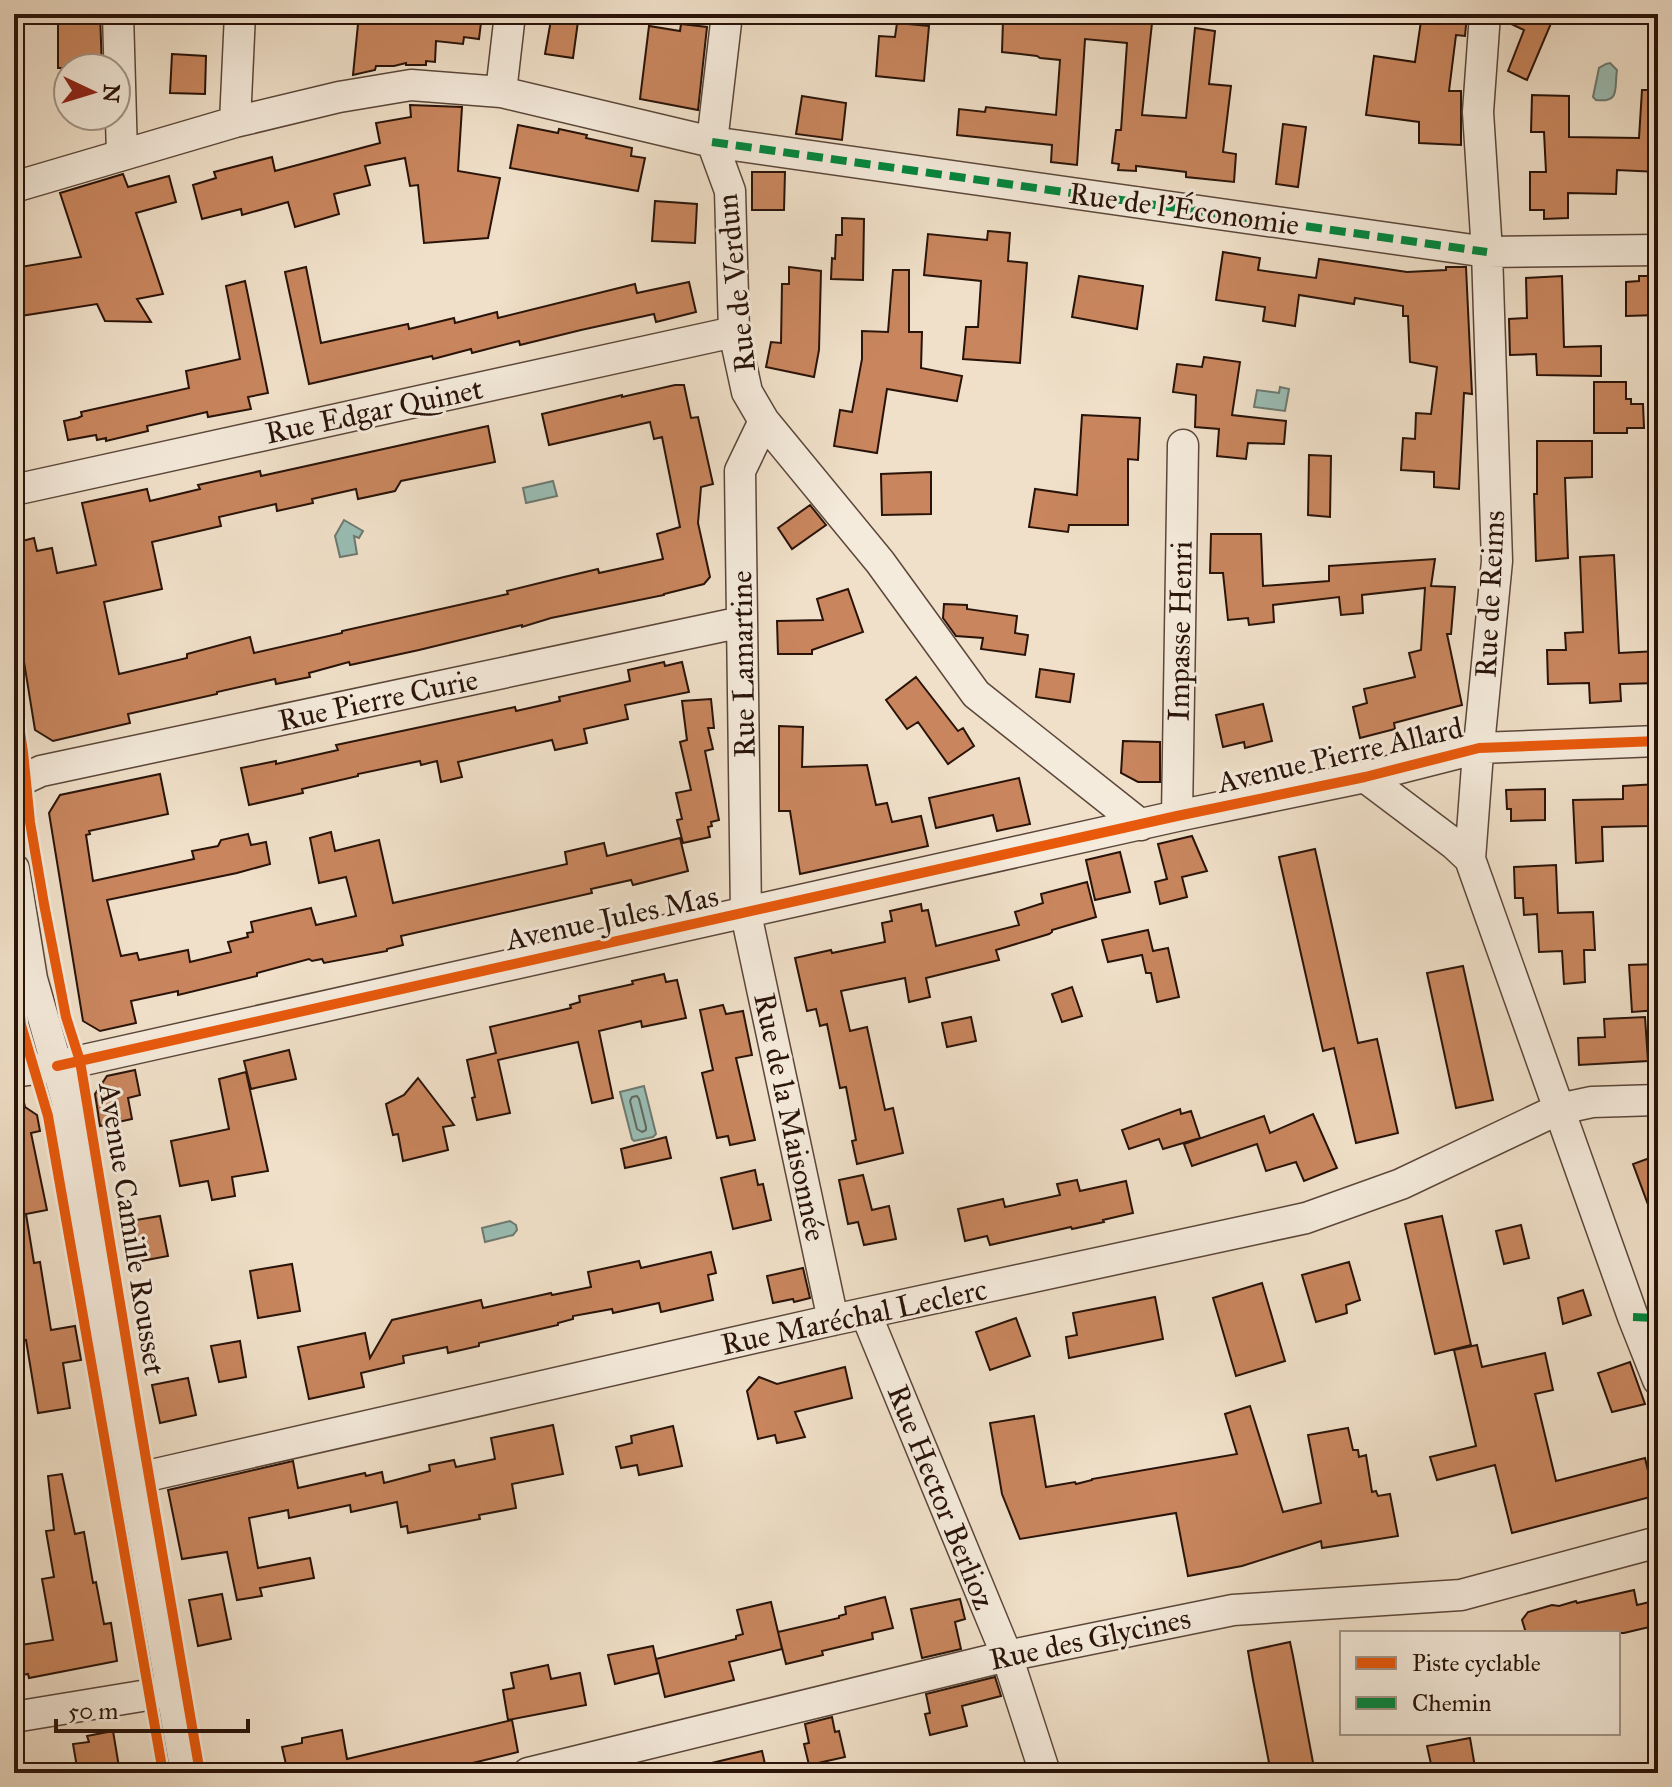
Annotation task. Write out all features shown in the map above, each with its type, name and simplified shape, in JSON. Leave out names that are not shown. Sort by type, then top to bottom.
[{"type":"street","points":[[118,14],[122,155]]},
{"type":"street","points":[[235,122],[240,14]]},
{"type":"street","points":[[501,92],[510,14]]},
{"type":"street","points":[[14,187],[235,122],[339,97],[411,85],[501,92],[712,142],[727,14]]},
{"type":"street","name":"Rue de Reims","points":[[1485,14],[1478,112],[1487,252],[1497,561],[1470,859],[1559,1109],[1646,1318],[1658,1380]]},
{"type":"street","name":"Rue de l'Économie","points":[[712,142],[1487,252],[1658,250]]},
{"type":"street","name":"Rue de Verdun","points":[[712,142],[730,191],[734,332],[747,392],[764,421],[880,562],[976,694],[1141,825]]},
{"type":"street","name":"Rue Edgar Quinet","points":[[14,490],[734,332]]},
{"type":"street","name":"Rue Lamartine","points":[[746,914],[740,471],[764,421]]},
{"type":"street","name":"Impasse Henri","points":[[1177,816],[1183,445]]},
{"type":"street","name":"Rue Pierre Curie","points":[[14,780],[41,771],[742,622]]},
{"type":"street","name":"Avenue Pierre Allard","points":[[1177,816],[1365,777],[1479,748],[1658,741]]},
{"type":"street","points":[[1365,777],[1470,859]]},
{"type":"street","name":"Avenue Jules Mas","points":[[14,1072],[57,1066],[1177,816]]},
{"type":"street","name":"Avenue Camille Rousset","points":[[14,869],[32,979],[67,1101],[186,1773]]},
{"type":"street","name":"Rue de la Maisonnée","points":[[746,914],[833,1320]]},
{"type":"street","name":"Rue Maréchal Leclerc","points":[[134,1479],[833,1320],[1306,1218],[1401,1184],[1559,1109],[1592,1102],[1658,1100]]},
{"type":"street","name":"Rue Hector Berlioz","points":[[866,1314],[1007,1656],[1045,1773]]},
{"type":"street","name":"Rue des Glycines","points":[[528,1773],[1007,1656],[1233,1610],[1461,1595],[1658,1542]]},
{"type":"street","points":[[14,1717],[172,1691]]},
{"type":"water","points":[[1610,63],[1617,70],[1615,93],[1609,99],[1596,100],[1593,97],[1599,68]]},
{"type":"water","points":[[1280,387],[1289,389],[1285,411],[1254,407],[1257,390],[1279,393]]},
{"type":"water","points":[[553,481],[557,496],[526,503],[523,488]]},
{"type":"water","points":[[344,520],[363,531],[359,538],[354,536],[357,554],[340,557],[335,536]]},
{"type":"water","points":[[644,1086],[656,1134],[634,1141],[620,1092]]},
{"type":"water","points":[[510,1221],[516,1225],[513,1235],[485,1242],[482,1228]]},
{"type":"building","points":[[58,14],[100,14],[101,52],[58,52]]},
{"type":"building","points":[[359,14],[482,14],[479,39],[464,37],[463,44],[436,41],[435,62],[376,66],[375,70],[353,75]]},
{"type":"building","points":[[552,14],[579,14],[573,58],[545,54]]},
{"type":"building","points":[[1098,14],[1153,14],[1142,115],[1186,118],[1195,28],[1215,31],[1209,84],[1231,86],[1223,152],[1236,154],[1234,182],[1186,177],[1186,172],[1136,166],[1136,171],[1118,170],[1119,164],[1112,163],[1116,130],[1121,130],[1127,43],[1085,39],[1077,165],[1051,162],[1052,145],[957,135],[959,109],[985,112],[986,107],[1056,115],[1060,60],[1002,52],[1003,20],[1051,24],[1056,19],[1098,18]]},
{"type":"building","points":[[1422,14],[1467,14],[1465,36],[1456,35],[1449,91],[1461,91],[1461,145],[1419,143],[1419,122],[1366,115],[1374,56],[1415,62]]},
{"type":"building","points":[[1503,14],[1555,14],[1527,80],[1508,71],[1524,30],[1503,20]]},
{"type":"building","points":[[897,23],[929,26],[924,81],[876,76],[879,36],[895,37]]},
{"type":"building","points":[[681,24],[707,27],[698,110],[640,99],[649,26],[680,31]]},
{"type":"building","points":[[172,54],[206,56],[205,94],[170,93]]},
{"type":"building","points":[[1642,90],[1658,90],[1658,172],[1617,170],[1616,194],[1568,193],[1568,218],[1544,219],[1544,210],[1530,210],[1530,172],[1546,172],[1544,132],[1531,132],[1532,95],[1569,96],[1569,137],[1639,138]]},
{"type":"building","points":[[802,96],[846,103],[842,140],[796,134]]},
{"type":"building","points":[[410,105],[462,107],[458,171],[500,178],[488,238],[424,243],[418,185],[410,186],[405,158],[365,166],[370,185],[334,194],[339,214],[295,227],[288,202],[242,215],[241,209],[202,219],[193,185],[216,178],[214,172],[272,157],[275,171],[380,143],[376,123],[411,117]]},
{"type":"building","points":[[1283,124],[1306,127],[1298,187],[1276,184]]},
{"type":"building","points":[[518,125],[558,133],[559,129],[632,148],[631,156],[645,158],[638,191],[510,168]]},
{"type":"building","points":[[752,172],[785,172],[784,210],[752,210]]},
{"type":"building","points":[[123,174],[128,187],[169,176],[176,202],[136,213],[163,294],[137,299],[151,322],[105,321],[97,304],[14,317],[14,268],[81,257],[60,193]]},
{"type":"building","points":[[655,201],[697,204],[695,243],[652,241]]},
{"type":"building","points":[[842,218],[864,219],[863,280],[831,279],[836,235],[842,235]]},
{"type":"building","points":[[988,231],[1010,233],[1008,261],[1027,263],[1020,363],[963,359],[966,327],[978,327],[981,281],[924,275],[928,234],[987,240]]},
{"type":"building","points":[[1223,252],[1260,258],[1258,270],[1316,278],[1319,259],[1407,272],[1466,267],[1472,394],[1464,393],[1459,489],[1434,487],[1434,472],[1401,470],[1403,438],[1415,439],[1416,413],[1431,414],[1437,367],[1410,362],[1408,316],[1403,316],[1403,306],[1355,298],[1354,304],[1299,295],[1295,326],[1263,321],[1265,307],[1216,300]]},
{"type":"building","points":[[306,267],[321,343],[408,324],[409,329],[454,318],[455,323],[497,312],[498,318],[635,284],[637,293],[689,282],[696,312],[656,322],[654,314],[520,345],[519,341],[472,353],[471,349],[433,359],[432,356],[309,384],[285,272]]},
{"type":"building","points":[[789,267],[821,271],[819,350],[814,377],[766,367],[771,342],[781,343],[782,284],[789,284]]},
{"type":"building","points":[[893,270],[909,270],[909,332],[922,332],[921,368],[962,376],[957,401],[887,389],[877,453],[834,446],[840,410],[852,412],[862,359],[862,331],[888,332]]},
{"type":"building","points":[[1079,276],[1143,286],[1137,329],[1072,317]]},
{"type":"building","points":[[1562,276],[1564,347],[1601,346],[1601,376],[1537,375],[1536,354],[1510,355],[1509,319],[1527,318],[1526,278]]},
{"type":"building","points":[[1639,276],[1658,276],[1658,315],[1626,316],[1626,282],[1639,281]]},
{"type":"building","points":[[245,281],[268,393],[248,397],[251,409],[208,417],[207,412],[147,426],[148,431],[106,441],[106,438],[97,440],[96,435],[68,440],[64,421],[82,416],[81,412],[189,388],[186,371],[240,359],[226,286]]},
{"type":"building","points":[[1204,357],[1240,362],[1232,415],[1286,421],[1284,444],[1248,443],[1246,459],[1217,456],[1219,429],[1195,427],[1196,395],[1173,392],[1177,364],[1202,367]]},
{"type":"building","points":[[1594,382],[1626,382],[1626,399],[1631,399],[1631,404],[1643,404],[1644,428],[1627,428],[1627,433],[1594,433]]},
{"type":"building","points":[[684,385],[691,418],[698,417],[713,484],[701,487],[698,523],[710,577],[704,584],[419,650],[350,665],[349,662],[309,673],[310,677],[276,684],[275,679],[217,692],[128,714],[130,723],[53,741],[35,730],[14,600],[14,543],[34,538],[37,551],[52,548],[57,573],[96,565],[82,503],[147,489],[150,501],[200,489],[198,485],[260,471],[261,476],[488,426],[495,462],[401,481],[395,491],[358,499],[356,489],[277,511],[276,504],[219,517],[221,526],[152,542],[162,589],[104,602],[119,674],[187,658],[187,654],[250,637],[254,653],[508,594],[507,591],[598,569],[599,573],[663,559],[657,534],[680,527],[662,437],[654,439],[650,422],[549,445],[542,414]]},
{"type":"building","points":[[1082,415],[1140,418],[1138,460],[1128,459],[1128,525],[1069,525],[1068,532],[1029,527],[1035,489],[1077,495]]},
{"type":"building","points":[[1537,441],[1592,441],[1592,477],[1565,478],[1568,558],[1536,561],[1534,494],[1537,494]]},
{"type":"building","points":[[1309,455],[1331,456],[1330,517],[1308,515]]},
{"type":"building","points":[[931,472],[931,514],[882,515],[881,474]]},
{"type":"building","points":[[810,505],[826,525],[792,549],[778,528]]},
{"type":"building","points":[[1211,534],[1261,534],[1263,586],[1329,581],[1329,566],[1435,559],[1431,586],[1455,587],[1451,634],[1447,634],[1462,705],[1394,723],[1395,729],[1360,738],[1353,707],[1367,703],[1364,689],[1415,677],[1409,653],[1421,650],[1425,588],[1362,595],[1363,613],[1341,615],[1339,597],[1273,605],[1274,622],[1249,625],[1248,618],[1228,620],[1223,573],[1210,573]]},
{"type":"building","points":[[1614,555],[1619,653],[1658,651],[1658,683],[1620,684],[1621,701],[1590,703],[1589,683],[1548,684],[1547,650],[1566,650],[1565,633],[1583,632],[1580,557]]},
{"type":"building","points":[[848,589],[863,632],[812,650],[812,654],[778,654],[777,621],[823,620],[817,599]]},
{"type":"building","points":[[944,604],[967,605],[967,609],[1017,616],[1015,633],[1028,635],[1025,655],[981,649],[983,638],[956,636],[943,618]]},
{"type":"building","points":[[664,662],[665,666],[682,662],[689,692],[625,705],[628,719],[584,729],[587,743],[555,750],[552,740],[458,762],[462,777],[441,782],[437,761],[421,765],[420,761],[358,774],[302,789],[303,793],[249,805],[241,768],[276,761],[276,764],[338,750],[336,745],[515,707],[516,711],[560,701],[559,697],[630,681],[628,670]]},
{"type":"building","points":[[1040,669],[1074,674],[1070,702],[1036,697]]},
{"type":"building","points":[[916,677],[958,731],[963,728],[974,746],[948,764],[918,722],[907,729],[886,700]]},
{"type":"building","points":[[711,699],[714,728],[708,728],[713,749],[705,751],[719,820],[711,822],[712,826],[708,827],[710,837],[683,843],[677,820],[682,819],[676,793],[691,790],[680,742],[687,740],[682,701]]},
{"type":"building","points":[[1263,704],[1272,741],[1245,748],[1244,742],[1223,747],[1216,715]]},
{"type":"building","points":[[779,726],[803,727],[802,767],[867,765],[876,805],[887,803],[892,822],[921,816],[928,846],[800,874],[790,811],[779,811]]},
{"type":"building","points":[[1123,741],[1160,742],[1160,782],[1138,782],[1121,773]]},
{"type":"building","points":[[160,774],[168,814],[89,831],[90,834],[86,835],[93,881],[194,859],[192,851],[218,846],[221,840],[248,834],[251,845],[266,842],[270,864],[107,900],[121,956],[137,953],[139,960],[188,950],[190,962],[231,952],[228,942],[248,937],[247,933],[253,932],[251,922],[311,908],[316,925],[356,916],[346,877],[319,883],[310,838],[331,832],[335,851],[379,840],[393,903],[567,864],[565,852],[604,843],[607,856],[680,838],[688,871],[633,885],[631,880],[591,889],[592,893],[401,936],[403,945],[387,951],[324,963],[322,959],[309,959],[257,973],[257,976],[178,995],[178,991],[131,1001],[136,1023],[100,1031],[83,1021],[49,813],[60,795]]},
{"type":"building","points":[[1019,778],[1030,824],[997,831],[993,815],[936,828],[929,798]]},
{"type":"building","points":[[1658,784],[1658,813],[1648,813],[1649,826],[1602,827],[1603,861],[1576,863],[1573,800],[1623,799],[1623,786]]},
{"type":"building","points":[[1545,789],[1545,820],[1511,821],[1506,790]]},
{"type":"building","points":[[1192,836],[1207,871],[1182,877],[1187,897],[1160,904],[1155,882],[1167,879],[1158,844]]},
{"type":"building","points":[[1315,849],[1358,1043],[1377,1039],[1398,1133],[1356,1143],[1334,1048],[1323,1051],[1279,857]]},
{"type":"building","points":[[1120,852],[1130,892],[1095,900],[1086,860]]},
{"type":"building","points":[[1556,865],[1558,913],[1593,912],[1595,950],[1584,950],[1585,982],[1564,984],[1562,951],[1539,952],[1537,914],[1524,915],[1523,898],[1515,898],[1514,867]]},
{"type":"building","points":[[1087,882],[1096,917],[996,950],[999,960],[926,978],[930,997],[909,1002],[905,978],[841,991],[850,1031],[867,1027],[885,1110],[893,1108],[903,1153],[857,1164],[852,1141],[856,1140],[846,1087],[840,1088],[827,1024],[820,1026],[816,1009],[807,1011],[795,958],[885,942],[882,923],[892,921],[890,911],[921,904],[922,911],[928,910],[936,946],[1019,925],[1015,912],[1043,903],[1041,894]]},
{"type":"building","points":[[1148,930],[1153,951],[1168,948],[1179,997],[1157,1002],[1151,973],[1146,973],[1142,955],[1108,962],[1102,940]]},
{"type":"building","points":[[1658,964],[1658,1010],[1632,1012],[1629,965]]},
{"type":"building","points":[[1463,966],[1493,1100],[1456,1108],[1427,973]]},
{"type":"building","points":[[664,974],[666,982],[677,980],[686,1018],[642,1027],[641,1021],[599,1031],[613,1098],[592,1103],[578,1042],[498,1060],[510,1113],[477,1120],[467,1060],[496,1053],[490,1027],[571,1008],[570,1005],[580,1002],[579,996]]},
{"type":"building","points":[[1072,987],[1082,1016],[1062,1022],[1052,994]]},
{"type":"building","points":[[723,1005],[726,1014],[743,1011],[752,1055],[736,1058],[755,1140],[730,1145],[728,1136],[717,1138],[702,1073],[713,1070],[700,1010]]},
{"type":"building","points":[[971,1017],[976,1041],[947,1047],[942,1023]]},
{"type":"building","points":[[1645,1017],[1648,1061],[1579,1065],[1578,1038],[1605,1037],[1604,1019]]},
{"type":"building","points":[[289,1050],[296,1079],[251,1089],[244,1061]]},
{"type":"building","points":[[135,1070],[140,1095],[128,1098],[132,1119],[100,1126],[95,1094],[107,1076]]},
{"type":"building","points":[[246,1072],[268,1171],[232,1177],[235,1196],[212,1200],[208,1181],[180,1186],[171,1141],[229,1129],[219,1079]]},
{"type":"building","points":[[418,1078],[454,1125],[443,1127],[448,1150],[403,1161],[398,1134],[393,1135],[386,1104],[404,1095]]},
{"type":"building","points":[[23,1098],[25,1107],[37,1115],[40,1131],[31,1133],[47,1210],[26,1214],[34,1263],[40,1262],[51,1330],[75,1326],[81,1360],[63,1363],[70,1408],[38,1413],[26,1340],[14,1342],[14,1099]]},
{"type":"building","points":[[1180,1109],[1181,1114],[1191,1111],[1200,1138],[1163,1149],[1159,1139],[1129,1149],[1122,1130]]},
{"type":"building","points":[[1313,1114],[1337,1168],[1304,1181],[1296,1162],[1266,1171],[1257,1144],[1192,1166],[1184,1144],[1264,1116],[1270,1133]]},
{"type":"building","points":[[666,1137],[671,1158],[625,1168],[621,1149]]},
{"type":"building","points":[[1658,1155],[1658,1225],[1656,1226],[1633,1164]]},
{"type":"building","points":[[755,1170],[758,1185],[763,1184],[771,1220],[733,1229],[721,1178]]},
{"type":"building","points":[[863,1175],[872,1210],[889,1206],[896,1239],[864,1245],[858,1222],[848,1224],[839,1180]]},
{"type":"building","points":[[1077,1180],[1080,1191],[1126,1181],[1133,1213],[1104,1222],[990,1245],[987,1236],[965,1241],[958,1209],[1003,1199],[1005,1207],[1060,1195],[1057,1184]]},
{"type":"building","points":[[160,1216],[168,1256],[136,1262],[135,1253],[128,1254],[124,1222]]},
{"type":"building","points":[[1442,1216],[1471,1345],[1435,1354],[1405,1224]]},
{"type":"building","points":[[1521,1225],[1529,1258],[1504,1264],[1496,1231]]},
{"type":"building","points":[[711,1252],[716,1273],[708,1275],[713,1300],[661,1312],[659,1303],[613,1313],[612,1309],[573,1316],[573,1319],[558,1325],[479,1343],[479,1346],[448,1353],[447,1347],[403,1356],[404,1363],[361,1373],[364,1387],[309,1399],[298,1347],[365,1333],[370,1358],[392,1320],[481,1300],[483,1308],[591,1287],[588,1272],[639,1261],[641,1268]]},
{"type":"building","points":[[1349,1262],[1360,1300],[1346,1305],[1347,1313],[1316,1322],[1302,1275]]},
{"type":"building","points":[[292,1264],[300,1311],[258,1318],[250,1271]]},
{"type":"building","points":[[803,1268],[810,1298],[773,1303],[767,1276]]},
{"type":"building","points":[[1262,1283],[1285,1361],[1236,1376],[1213,1298]]},
{"type":"building","points":[[1583,1290],[1591,1315],[1563,1324],[1558,1298]]},
{"type":"building","points":[[1155,1297],[1163,1339],[1069,1358],[1066,1337],[1077,1335],[1073,1313]]},
{"type":"building","points":[[1016,1318],[1030,1356],[990,1370],[976,1332]]},
{"type":"building","points":[[240,1341],[246,1377],[219,1382],[211,1346]]},
{"type":"building","points":[[1477,1345],[1482,1367],[1545,1353],[1553,1390],[1535,1394],[1556,1481],[1645,1458],[1654,1496],[1512,1533],[1495,1465],[1437,1480],[1430,1457],[1476,1446],[1454,1350]]},
{"type":"building","points":[[1630,1362],[1645,1404],[1612,1412],[1598,1373]]},
{"type":"building","points":[[845,1367],[852,1398],[795,1412],[805,1437],[777,1443],[775,1435],[758,1439],[747,1391],[759,1377],[777,1384]]},
{"type":"building","points":[[188,1378],[196,1415],[160,1423],[152,1385]]},
{"type":"building","points":[[1250,1406],[1283,1512],[1321,1503],[1308,1435],[1348,1428],[1353,1450],[1358,1450],[1359,1457],[1366,1455],[1372,1492],[1376,1491],[1378,1496],[1390,1494],[1398,1536],[1322,1548],[1321,1541],[1242,1566],[1188,1576],[1176,1513],[1020,1539],[1002,1494],[990,1423],[1034,1416],[1046,1487],[1237,1454],[1225,1414]]},
{"type":"building","points":[[553,1425],[563,1474],[512,1484],[516,1508],[479,1515],[480,1519],[408,1533],[407,1526],[401,1527],[397,1502],[351,1512],[350,1505],[289,1518],[288,1510],[249,1518],[258,1568],[310,1558],[314,1578],[260,1588],[262,1596],[237,1600],[227,1552],[182,1559],[168,1490],[293,1461],[298,1488],[382,1472],[384,1483],[430,1471],[429,1465],[454,1460],[456,1467],[495,1459],[491,1438]]},
{"type":"building","points":[[673,1426],[682,1466],[639,1475],[637,1465],[621,1468],[616,1447],[632,1443],[631,1436]]},
{"type":"building","points":[[62,1474],[75,1534],[84,1532],[104,1624],[111,1623],[117,1661],[29,1678],[28,1674],[17,1676],[14,1646],[53,1640],[42,1579],[54,1577],[46,1531],[54,1530],[48,1476]]},
{"type":"building","points":[[1634,1590],[1637,1605],[1658,1600],[1658,1625],[1624,1633],[1525,1631],[1522,1620],[1528,1612],[1552,1605],[1577,1603]]},
{"type":"building","points":[[222,1594],[231,1639],[198,1646],[189,1600]]},
{"type":"building","points":[[885,1597],[893,1628],[872,1633],[873,1639],[822,1651],[823,1655],[786,1664],[778,1632],[839,1618],[846,1614],[845,1607]]},
{"type":"building","points":[[960,1599],[965,1619],[955,1622],[961,1649],[922,1658],[911,1609]]},
{"type":"building","points":[[771,1602],[782,1649],[729,1662],[734,1680],[665,1697],[656,1659],[736,1639],[736,1636],[743,1634],[737,1610]]},
{"type":"building","points":[[1290,1642],[1315,1773],[1271,1773],[1253,1680],[1248,1651]]},
{"type":"building","points":[[653,1646],[659,1673],[615,1684],[608,1655]]},
{"type":"building","points":[[548,1665],[551,1679],[580,1673],[586,1705],[508,1720],[503,1690],[514,1688],[511,1673]]},
{"type":"building","points":[[995,1677],[1001,1696],[962,1706],[967,1726],[930,1735],[925,1714],[930,1713],[926,1694]]},
{"type":"building","points":[[832,1717],[845,1757],[809,1765],[804,1744],[809,1743],[805,1724]]},
{"type":"building","points":[[512,1720],[518,1752],[431,1773],[288,1773],[282,1747],[302,1743],[302,1738],[342,1730],[347,1759]]},
{"type":"building","points":[[113,1731],[120,1773],[78,1773],[73,1744],[89,1742],[87,1736]]},
{"type":"building","points":[[1470,1738],[1476,1773],[1433,1773],[1427,1746]]},
{"type":"building","points":[[762,1751],[767,1773],[704,1773],[703,1765]]},
{"type":"marked path","points":[[712,142],[1487,252]]},
{"type":"marked path","points":[[1633,1317],[1658,1318]]},
{"type":"cycle path","points":[[14,693],[44,904],[66,1017],[80,1061],[200,1773]]},
{"type":"cycle path","points":[[57,1066],[1177,816],[1365,777],[1479,748],[1658,741]]},
{"type":"cycle path","points":[[14,962],[21,1025],[48,1116],[163,1773]]}]
